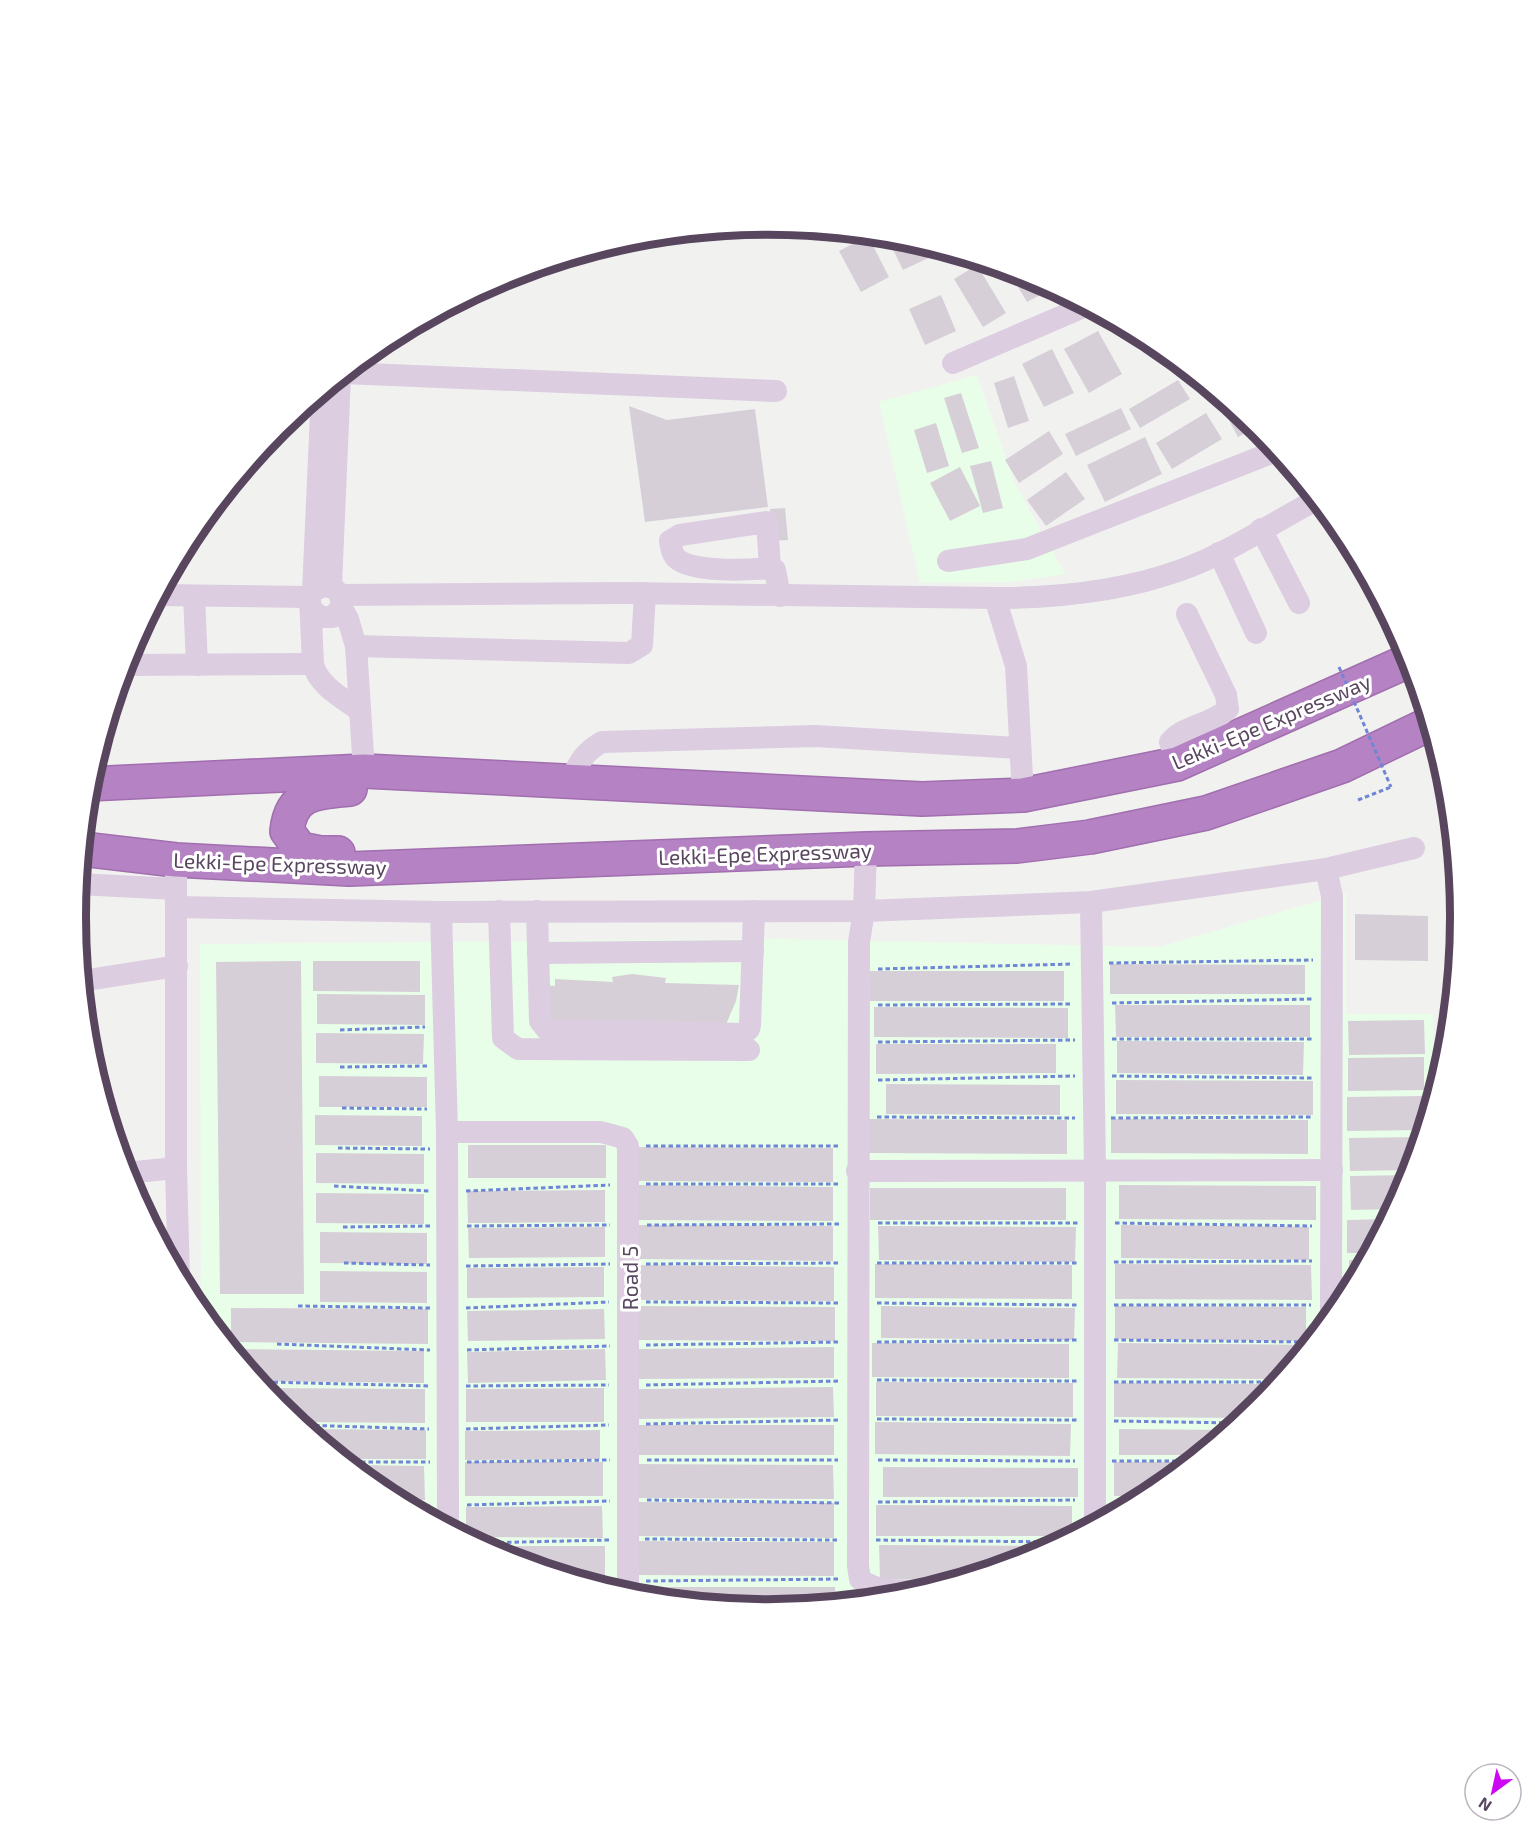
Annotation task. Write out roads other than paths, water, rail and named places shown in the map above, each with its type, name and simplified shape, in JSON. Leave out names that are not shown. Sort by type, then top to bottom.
[{"type":"highway","name":"Lekki-Epe Expressway","points":[[99,783],[364,771],[922,799],[1023,795],[1177,764],[1401,664]]},
{"type":"highway","name":"Lekki-Epe Expressway","points":[[89,852],[176,885],[349,869],[493,862],[1017,846],[1089,837],[1206,813],[1342,766],[1422,727]]},
{"type":"highway","points":[[493,862],[447,853],[320,853],[300,849],[287,831],[289,817],[299,801],[317,792],[377,785],[693,805],[745,790]]},
{"type":"street","points":[[953,363],[1078,310]]},
{"type":"street","points":[[354,374],[776,391]]},
{"type":"street","points":[[341,385],[324,598],[313,664],[315,674],[328,687],[359,710]]},
{"type":"street","points":[[322,401],[324,598],[348,619],[356,646],[364,771]]},
{"type":"street","points":[[948,561],[1027,549],[1268,454]]},
{"type":"street","points":[[166,596],[324,598],[645,593],[1042,598],[1144,581],[1182,570],[1219,553],[1310,503]]},
{"type":"street","points":[[1261,529],[1299,603]]},
{"type":"street","points":[[1219,553],[1256,633]]},
{"type":"street","points":[[770,568],[775,570],[780,596]]},
{"type":"street","points":[[356,646],[629,654],[642,645],[645,593]]},
{"type":"street","points":[[194,596],[197,664]]},
{"type":"street","points":[[995,598],[1016,666],[1023,795]]},
{"type":"street","points":[[1177,764],[1170,742],[1176,735],[1218,719],[1228,709],[1226,694],[1187,614]]},
{"type":"street","points":[[134,665],[313,664]]},
{"type":"street","points":[[571,781],[578,761],[588,750],[602,742],[815,736],[1019,748]]},
{"type":"street","points":[[87,884],[176,885],[441,912],[864,910],[1091,902],[1326,869],[1414,848]]},
{"type":"street","points":[[866,849],[864,910],[859,942],[858,1540],[860,1579],[869,1586],[884,1589]]},
{"type":"street","points":[[1326,869],[1332,896],[1331,1301]]},
{"type":"street","points":[[176,885],[176,1168],[178,1260]]},
{"type":"street","points":[[1091,902],[1095,1171],[1095,1461],[1100,1512]]},
{"type":"street","points":[[499,911],[503,1038],[518,1049],[749,1050]]},
{"type":"street","points":[[537,911],[540,1021],[547,1030],[743,1034],[750,1025],[754,911]]},
{"type":"street","points":[[441,912],[447,1141],[448,1517]]},
{"type":"street","points":[[538,953],[753,951]]},
{"type":"street","points":[[89,980],[177,966]]},
{"type":"street","name":"Road 5","points":[[447,1141],[601,1132],[623,1138],[628,1146],[630,1184],[628,1539],[623,1584]]},
{"type":"street","points":[[135,1172],[176,1168]]},
{"type":"street","points":[[857,1177],[1095,1171],[1332,1170]]}]
